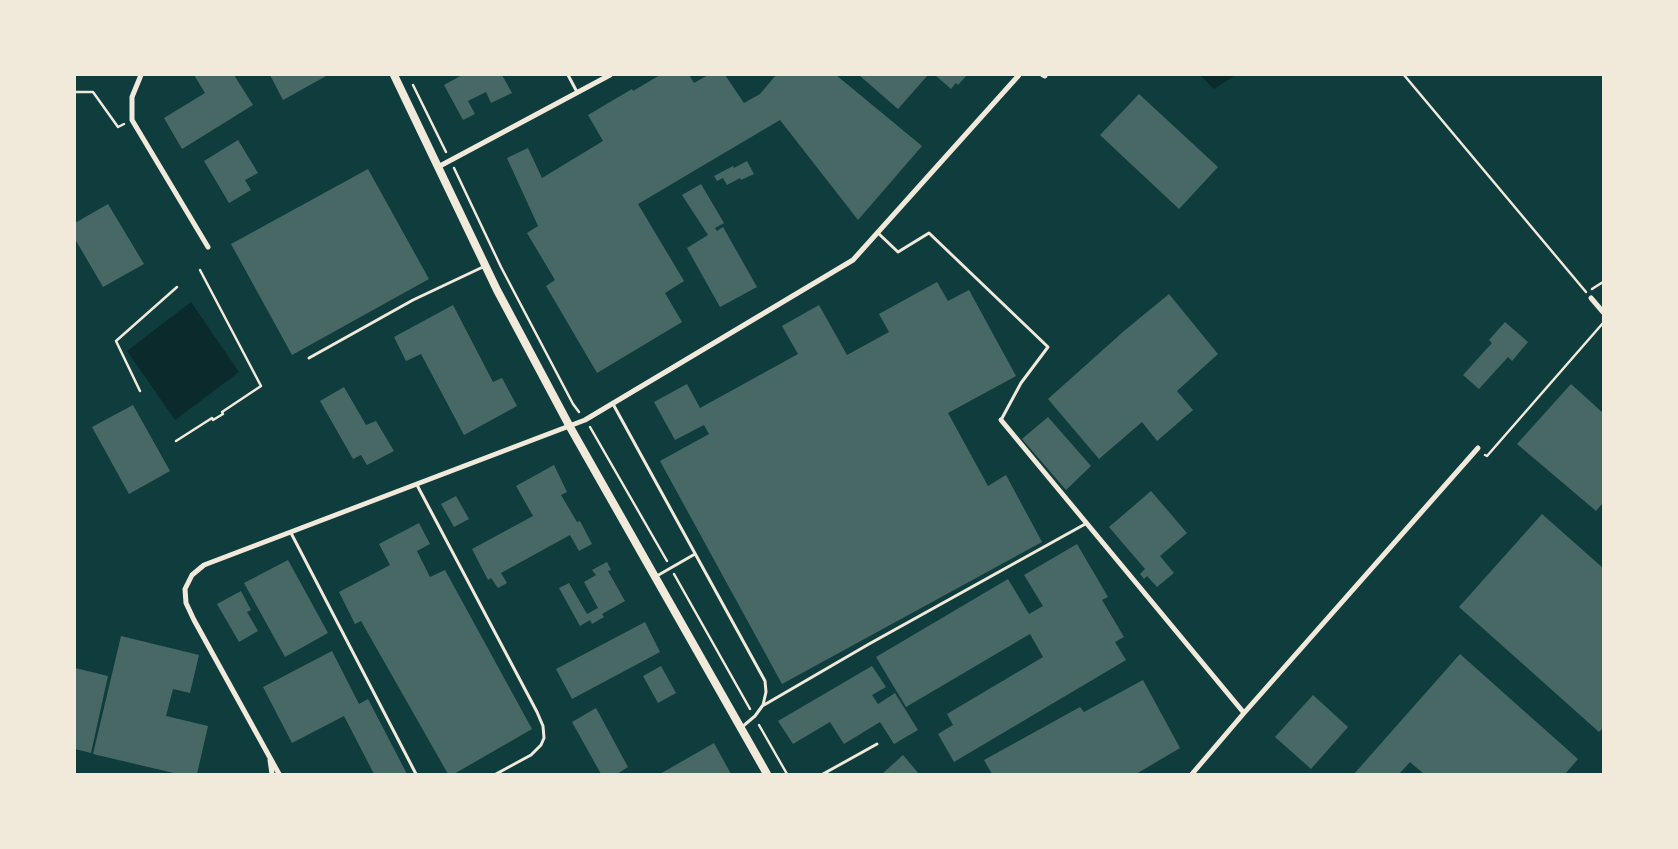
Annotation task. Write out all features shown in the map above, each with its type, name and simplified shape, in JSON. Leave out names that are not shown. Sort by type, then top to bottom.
[{"type":"street","points":[[141,75],[132,97],[132,120],[208,247]]},
{"type":"street","points":[[394,75],[486,266],[570,427],[767,774]]},
{"type":"street","points":[[438,167],[610,75]]},
{"type":"street","points":[[280,774],[186,603],[185,589],[192,575],[204,565],[585,420],[853,260],[1019,75]]},
{"type":"street","points":[[1589,296],[1603,312]]},
{"type":"street","points":[[1001,420],[1244,713]]},
{"type":"street","points":[[1192,774],[1478,448]]},
{"type":"street","points":[[270,757],[272,774]]},
{"type":"lane","points":[[568,75],[577,93]]},
{"type":"lane","points":[[878,233],[898,252],[930,233],[1048,347],[1021,383],[1001,420]]},
{"type":"lane","points":[[309,358],[413,300],[486,266]]},
{"type":"lane","points":[[613,403],[765,681],[766,692],[763,705]]},
{"type":"lane","points":[[416,485],[543,726],[544,738],[541,745],[531,755],[496,774]]},
{"type":"lane","points":[[740,728],[763,705],[1087,523]]},
{"type":"lane","points":[[291,532],[416,774]]},
{"type":"lane","points":[[654,577],[695,554]]},
{"type":"lane","points":[[823,774],[877,744]]},
{"type":"path","points":[[1404,75],[1589,296],[1603,282]]},
{"type":"path","points":[[412,84],[501,267],[573,404],[597,438],[787,774]]},
{"type":"path","points":[[75,92],[93,92],[118,127],[132,120]]},
{"type":"path","points":[[176,441],[212,418],[213,420],[223,414],[222,412],[261,386],[200,270]]},
{"type":"path","points":[[140,391],[116,341],[177,287]]},
{"type":"path","points":[[1478,448],[1487,456],[1603,323]]},
{"type":"water","points":[[1200,75],[1236,75],[1214,89]]},
{"type":"water","points":[[191,302],[239,372],[175,420],[127,351]]},
{"type":"building","points":[[194,75],[234,75],[253,105],[182,149],[164,118],[205,93]]},
{"type":"building","points":[[270,75],[328,75],[283,100]]},
{"type":"building","points":[[462,75],[502,75],[512,93],[491,103],[486,92],[468,101],[475,114],[463,120],[444,85]]},
{"type":"building","points":[[660,75],[689,75],[694,83],[708,75],[725,75],[744,103],[760,94],[776,75],[836,75],[922,146],[858,220],[780,120],[638,204],[684,281],[665,293],[682,322],[597,373],[546,286],[555,280],[527,233],[538,226],[507,158],[528,148],[542,178],[603,141],[588,115]]},
{"type":"building","points":[[859,75],[928,75],[898,109]]},
{"type":"building","points":[[935,75],[967,75],[958,85],[956,83],[951,89]]},
{"type":"building","points":[[1139,94],[1218,167],[1179,209],[1100,135]]},
{"type":"building","points":[[238,140],[258,173],[245,180],[251,190],[229,203],[204,161]]},
{"type":"building","points":[[747,161],[754,174],[741,180],[740,178],[727,185],[723,178],[717,181],[714,176],[733,166],[734,168]]},
{"type":"building","points":[[368,169],[429,279],[292,355],[231,244]]},
{"type":"building","points":[[701,184],[724,223],[715,228],[717,231],[723,227],[757,287],[720,307],[687,248],[708,235],[682,195]]},
{"type":"building","points":[[108,204],[144,264],[103,287],[75,239],[75,223]]},
{"type":"building","points":[[937,282],[948,301],[969,290],[1016,376],[948,413],[988,486],[1006,475],[1042,542],[782,684],[660,461],[709,434],[704,425],[675,440],[654,402],[687,384],[700,408],[798,354],[782,326],[819,305],[847,355],[889,332],[879,314]]},
{"type":"building","points":[[1169,294],[1218,354],[1177,391],[1193,410],[1157,441],[1142,422],[1099,459],[1048,399],[1124,331]]},
{"type":"building","points":[[453,305],[493,382],[502,378],[517,406],[464,435],[421,354],[406,361],[394,337]]},
{"type":"building","points":[[1505,322],[1528,342],[1512,361],[1508,357],[1479,389],[1463,375],[1492,343],[1489,340]]},
{"type":"building","points":[[1571,384],[1603,413],[1603,503],[1596,511],[1517,444]]},
{"type":"building","points":[[344,387],[366,425],[376,421],[394,451],[367,465],[361,455],[353,459],[320,401]]},
{"type":"building","points":[[133,405],[170,471],[129,494],[92,427]]},
{"type":"building","points":[[1048,417],[1091,466],[1066,490],[1022,439]]},
{"type":"building","points":[[554,465],[567,492],[561,495],[577,522],[580,521],[592,544],[579,551],[570,535],[501,573],[507,583],[498,588],[491,578],[488,580],[472,549],[533,516],[516,486]]},
{"type":"building","points":[[1151,491],[1187,533],[1160,556],[1174,573],[1157,587],[1147,576],[1144,579],[1140,574],[1145,569],[1109,527]]},
{"type":"building","points":[[456,496],[469,519],[454,527],[441,504]]},
{"type":"building","points":[[1542,514],[1603,568],[1603,728],[1599,732],[1459,607]]},
{"type":"building","points":[[419,523],[430,544],[417,551],[430,577],[445,570],[532,729],[454,774],[448,774],[361,621],[355,624],[339,592],[390,565],[379,544]]},
{"type":"building","points":[[1077,544],[1108,597],[1102,600],[1124,637],[1115,642],[1126,660],[954,762],[938,734],[953,725],[947,714],[1043,657],[1030,634],[906,707],[876,657],[1008,579],[1029,614],[1043,606],[1024,575]]},
{"type":"building","points":[[288,560],[328,633],[285,657],[244,583]]},
{"type":"building","points":[[607,562],[611,570],[608,571],[625,601],[602,614],[604,617],[592,624],[590,620],[580,626],[559,588],[569,583],[587,614],[598,608],[584,582],[596,575],[592,570]]},
{"type":"building","points":[[241,591],[251,610],[247,612],[258,631],[239,642],[217,604]]},
{"type":"building","points":[[645,622],[660,652],[572,699],[556,669]]},
{"type":"building","points":[[121,636],[199,655],[190,693],[173,689],[166,716],[208,726],[197,774],[178,774],[93,754]]},
{"type":"building","points":[[332,651],[359,704],[368,699],[407,774],[374,774],[344,716],[292,743],[263,687]]},
{"type":"building","points":[[1460,654],[1578,759],[1565,774],[1424,774],[1410,762],[1399,774],[1354,774]]},
{"type":"building","points":[[661,666],[676,693],[658,703],[643,676]]},
{"type":"building","points":[[872,666],[886,687],[872,695],[878,704],[895,693],[918,730],[894,744],[880,722],[844,744],[830,722],[793,744],[778,721]]},
{"type":"building","points":[[75,668],[108,676],[91,753],[75,749]]},
{"type":"building","points":[[1143,680],[1180,748],[1136,774],[992,774],[984,760],[1080,707],[1084,712]]},
{"type":"building","points":[[1313,695],[1348,727],[1311,769],[1275,737]]},
{"type":"building","points":[[596,708],[628,767],[617,774],[601,774],[572,722]]},
{"type":"building","points":[[714,743],[731,774],[660,774]]},
{"type":"building","points":[[903,755],[919,774],[882,774]]}]
